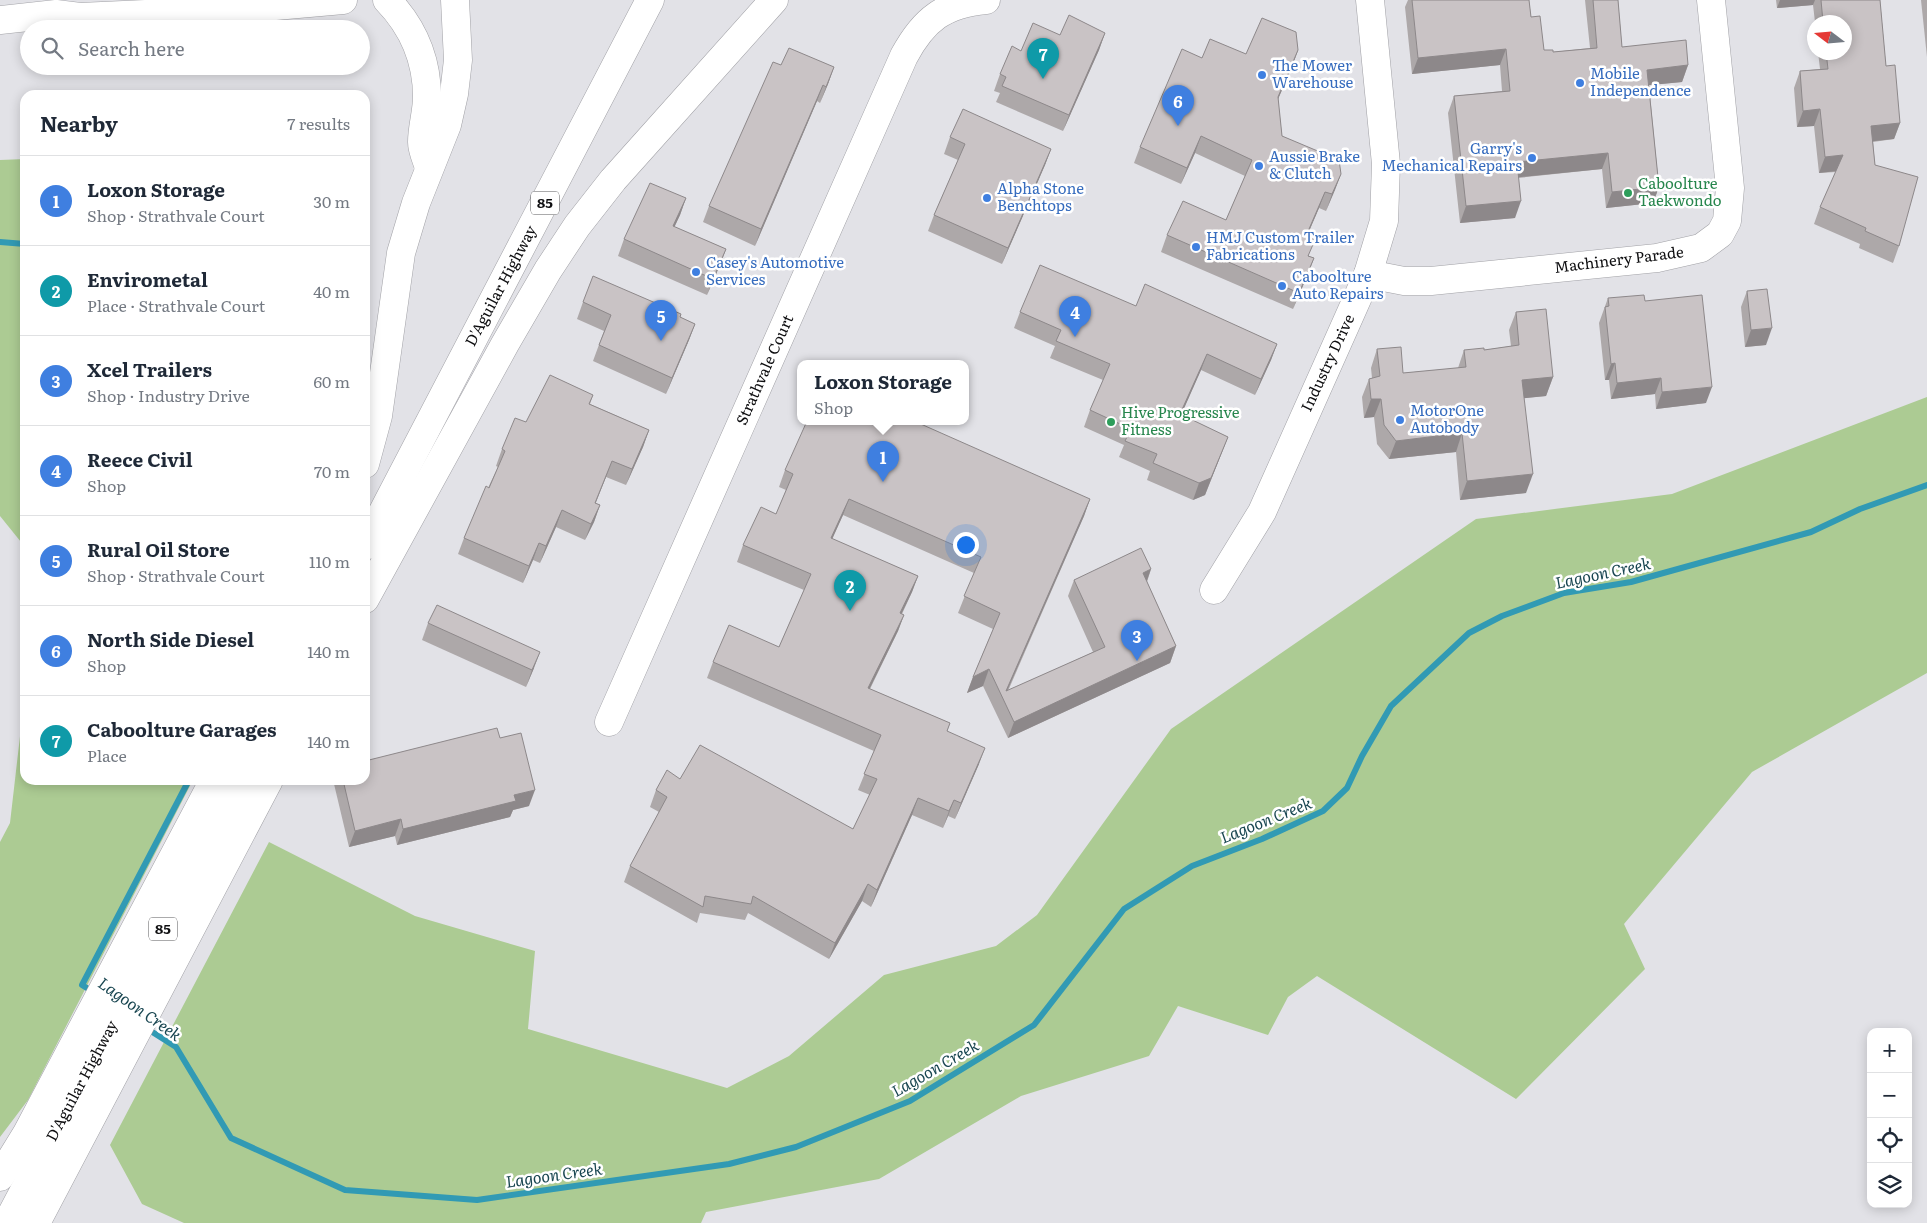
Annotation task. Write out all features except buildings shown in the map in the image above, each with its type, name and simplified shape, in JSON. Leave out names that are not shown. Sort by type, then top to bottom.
[{"type":"main road","points":[[56,14],[80,3],[101,0]]},
{"type":"main road","points":[[0,20],[56,14],[80,17],[232,10],[343,0]]},
{"type":"main road","points":[[387,0],[411,29],[419,49],[427,97],[422,143],[429,168]]},
{"type":"main road","points":[[370,444],[381,399],[402,253],[416,203],[448,125],[454,94],[458,60],[455,0]]},
{"type":"main road","name":"D'Aguilar Highway","points":[[370,536],[650,0]]},
{"type":"main road","points":[[370,590],[505,344],[548,270],[577,226],[755,10],[774,0]]},
{"type":"main road","name":"Strathvale Court","points":[[609,722],[904,56],[926,22],[958,5],[986,0]]},
{"type":"main road","name":"Industry Drive","points":[[1214,590],[1262,512],[1368,274],[1384,220],[1386,164],[1370,0]]},
{"type":"main road","name":"Machinery Parade","points":[[1368,274],[1404,280],[1431,281],[1657,258],[1689,253],[1711,243],[1720,234],[1727,221],[1730,188],[1711,0]]},
{"type":"main road","points":[[0,1177],[27,1133],[211,785]]},
{"type":"main road","name":"D'Aguilar Highway","points":[[8,1223],[238,785]]},
{"type":"main road","points":[[36,1223],[266,785]]},
{"type":"green space","points":[[20,159],[20,541],[0,516],[0,160]]},
{"type":"green space","points":[[1927,397],[1927,673],[1752,772],[1624,924],[1645,969],[1516,1099],[1317,976],[1288,997],[1268,1035],[1178,1006],[1149,1056],[1021,1096],[879,1179],[706,1212],[701,1223],[184,1223],[142,1204],[110,1145],[269,842],[415,916],[535,951],[528,1029],[727,1088],[789,1056],[884,975],[996,946],[1037,915],[1171,729],[1476,519],[1672,494]]},
{"type":"green space","points":[[20,736],[20,785],[190,785],[28,1100],[0,1137],[0,842],[10,823]]},
{"type":"waterway","name":"Lagoon Creek","points":[[0,242],[20,244]]},
{"type":"waterway","name":"Lagoon Creek","points":[[146,1028],[176,1047],[231,1138],[345,1190],[477,1200],[729,1164],[796,1147],[910,1101],[1034,1025],[1124,909],[1192,866],[1262,839],[1323,811],[1347,788],[1362,756],[1391,706],[1469,633],[1502,616],[1564,593],[1631,582],[1811,532],[1860,509],[1927,485]]},
{"type":"waterway","name":"Lagoon Creek","points":[[95,993],[82,985],[186,785]]},
{"type":"place","name":"The Mower Warehouse","points":[[1262,75]]},
{"type":"place","name":"Caboolture Garages","points":[[1043,79]]},
{"type":"place","name":"Mobile Independence","points":[[1580,83]]},
{"type":"place","name":"North Side Diesel","points":[[1178,126]]},
{"type":"place","name":"Garry's Mechanical Repairs","points":[[1532,158]]},
{"type":"place","name":"Aussie Brake & Clutch","points":[[1259,166]]},
{"type":"place","name":"Caboolture Taekwondo","points":[[1628,193]]},
{"type":"place","name":"Alpha Stone Benchtops","points":[[987,198]]},
{"type":"place","name":"HMJ Custom Trailer Fabrications","points":[[1196,247]]},
{"type":"place","name":"Casey's Automotive Services","points":[[696,272]]},
{"type":"place","name":"Caboolture Auto Repairs","points":[[1282,286]]},
{"type":"place","name":"Reece Civil","points":[[1075,337]]},
{"type":"place","name":"Rural Oil Store","points":[[661,341]]},
{"type":"place","name":"MotorOne Autobody","points":[[1400,420]]},
{"type":"place","name":"Hive Progressive Fitness","points":[[1111,422]]},
{"type":"place","name":"Loxon Storage","points":[[883,482]]},
{"type":"place","name":"Envirometal","points":[[850,611]]},
{"type":"place","name":"Xcel Trailers","points":[[1137,661]]}]
